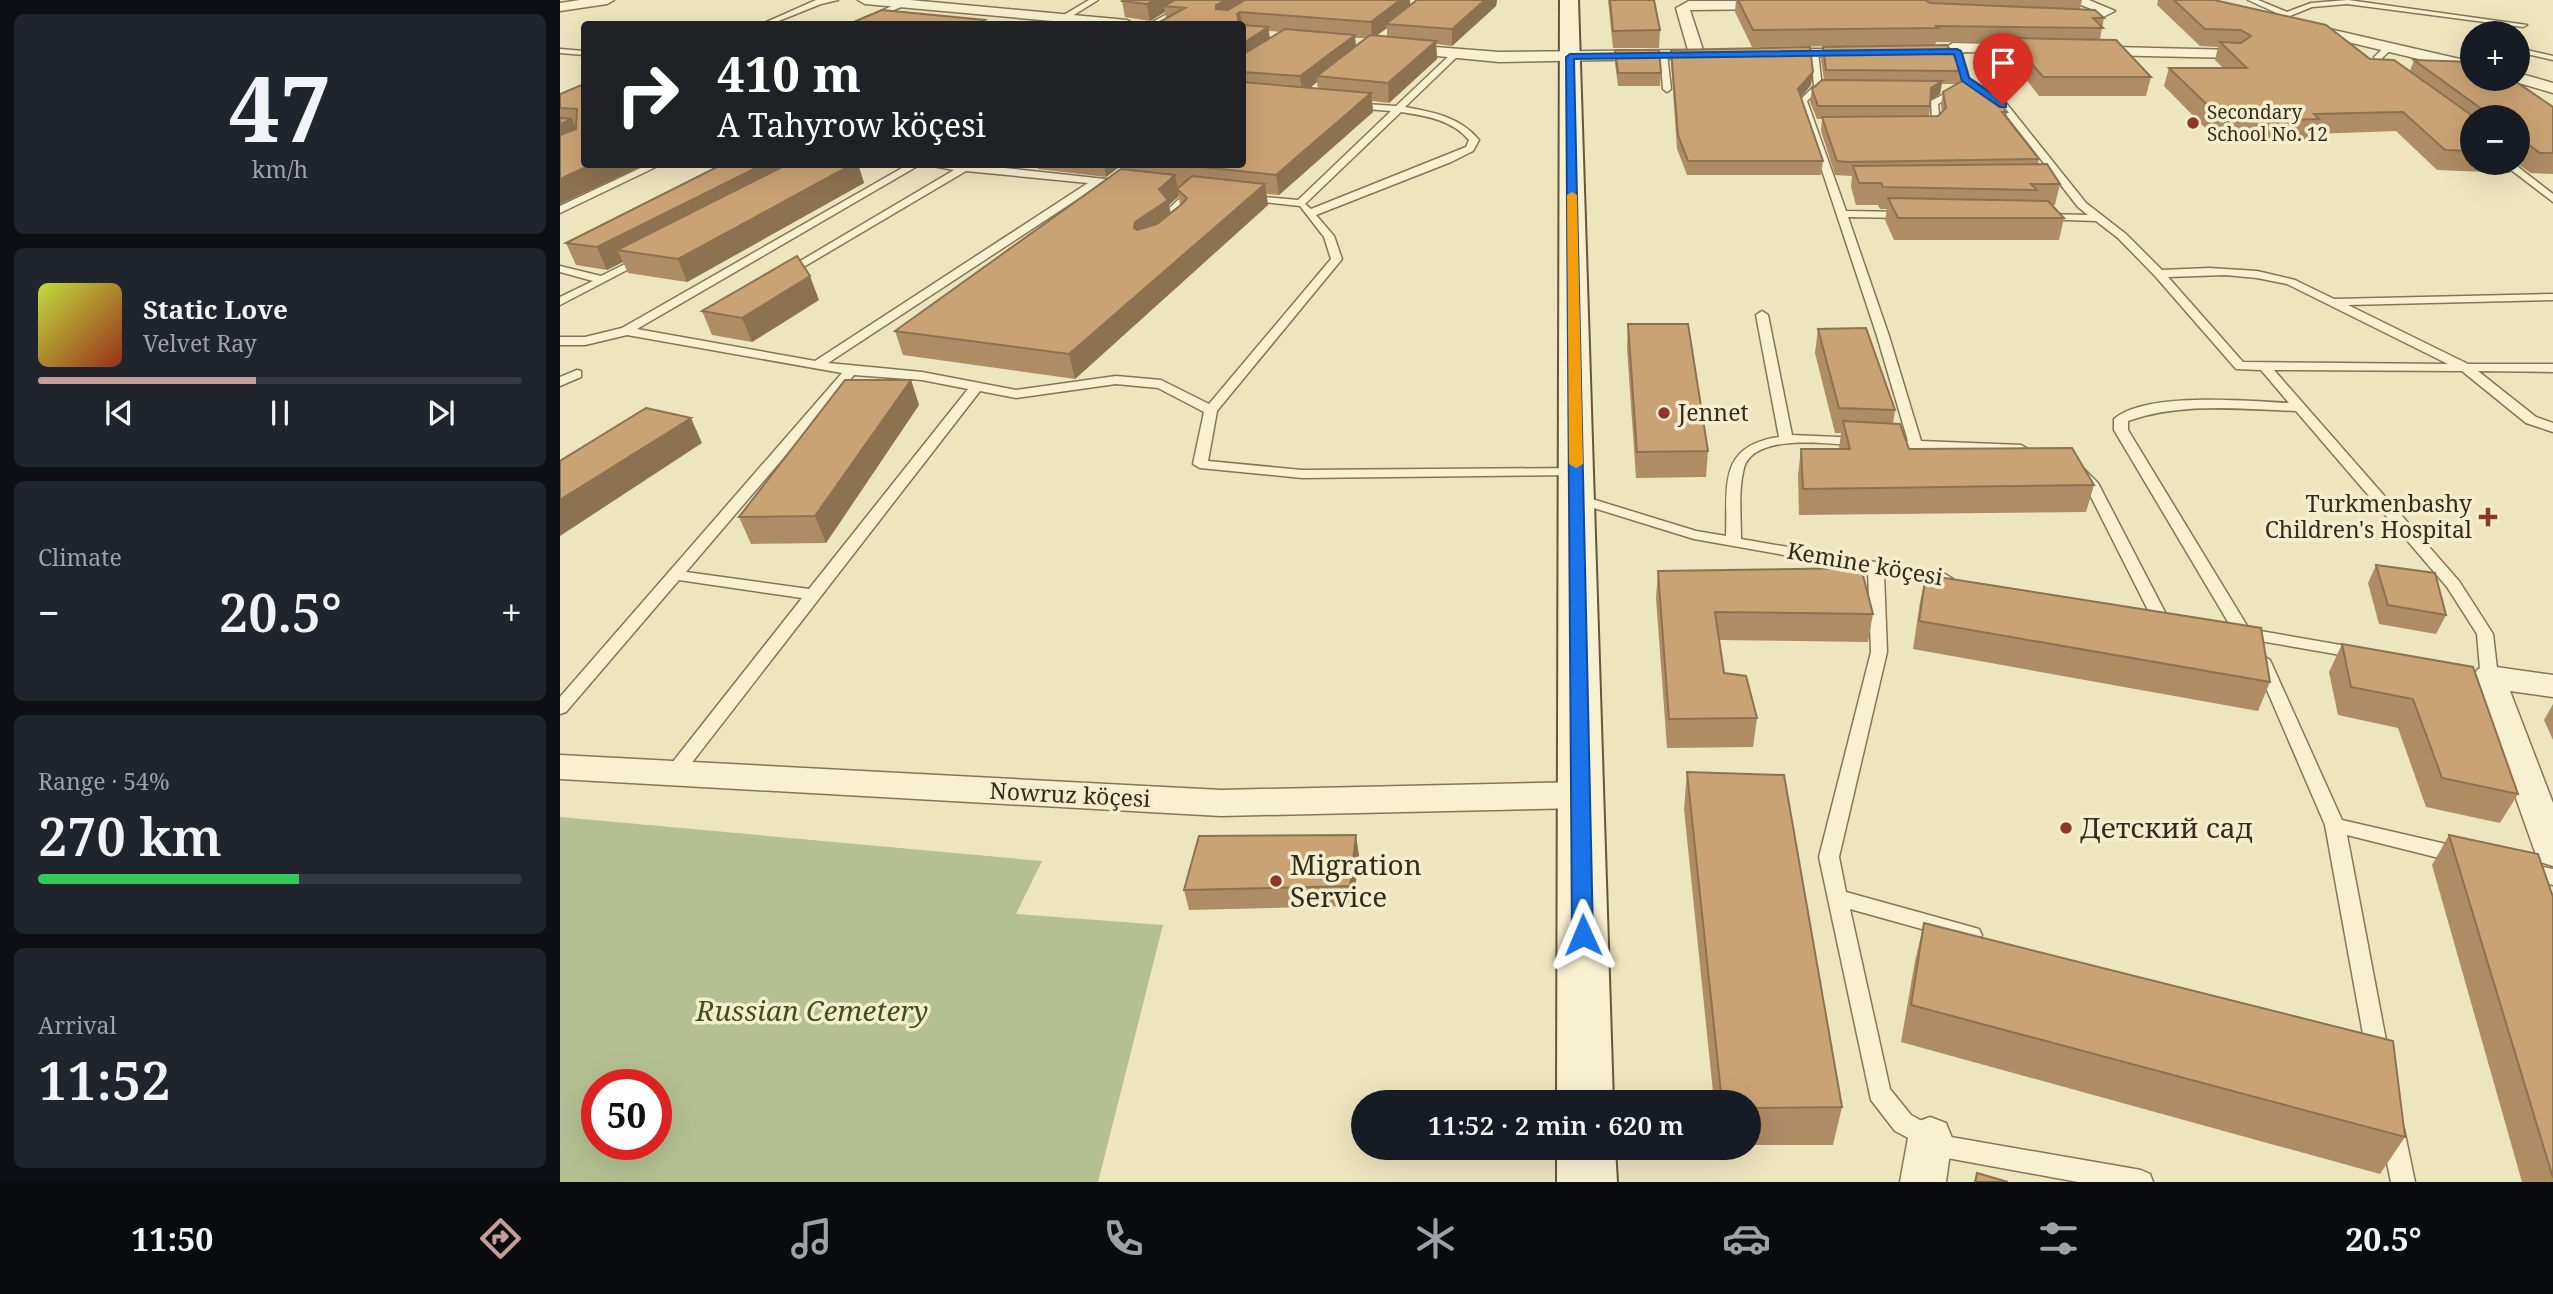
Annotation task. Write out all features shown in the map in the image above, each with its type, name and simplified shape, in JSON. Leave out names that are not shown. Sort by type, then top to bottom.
[{"type":"main road","points":[[1569,0],[1586,1090]]},
{"type":"main road","points":[[1586,1160],[1587,1182]]},
{"type":"street","points":[[563,8],[607,0]]},
{"type":"street","points":[[865,0],[1087,21]]},
{"type":"street","points":[[944,9],[964,0]]},
{"type":"street","points":[[2047,18],[2087,20],[2108,11],[2076,0]]},
{"type":"street","points":[[1697,54],[1683,8],[1689,5],[1786,5]]},
{"type":"street","points":[[2239,12],[2281,18],[2389,48],[2460,64]]},
{"type":"street","points":[[1749,53],[1888,53],[1952,45],[2236,54]]},
{"type":"street","points":[[1374,46],[1499,57],[1723,54]]},
{"type":"street","points":[[2530,81],[2553,88]]},
{"type":"street","points":[[2476,675],[2553,686]]},
{"type":"street","points":[[2476,675],[2553,852]]},
{"type":"street","name":"Nowruz köçesi","points":[[560,767],[1220,803],[1581,795]]},
{"type":"street","points":[[1923,1182],[1930,1138]]},
{"type":"lane","points":[[773,21],[819,2],[834,0]]},
{"type":"lane","points":[[1061,19],[1094,0]]},
{"type":"lane","points":[[1158,21],[1197,0]]},
{"type":"lane","points":[[2252,0],[2281,18],[2311,5],[2347,2],[2492,21]]},
{"type":"lane","points":[[862,21],[902,5]]},
{"type":"lane","points":[[1952,45],[1965,79],[2003,105],[2082,205],[2122,236],[2240,366],[2553,368]]},
{"type":"lane","points":[[2389,48],[2378,57],[2383,67],[2403,83]]},
{"type":"lane","points":[[560,51],[581,53]]},
{"type":"lane","points":[[1814,53],[1818,87]]},
{"type":"lane","points":[[2530,53],[2553,58]]},
{"type":"lane","points":[[1300,203],[1456,54]]},
{"type":"lane","points":[[1663,54],[1667,89]]},
{"type":"lane","points":[[1831,87],[1818,87],[1802,101],[1883,336],[1916,446]]},
{"type":"lane","points":[[1934,89],[1978,89]]},
{"type":"lane","points":[[1914,125],[1937,122],[1934,103],[1960,89]]},
{"type":"lane","points":[[1311,213],[1448,160],[1470,149],[1474,140],[1468,130],[1444,119],[1398,109],[1344,104]]},
{"type":"lane","points":[[1811,125],[1824,125]]},
{"type":"lane","points":[[560,210],[649,168]]},
{"type":"lane","points":[[560,341],[582,341],[626,331],[910,168]]},
{"type":"lane","points":[[778,278],[964,168]]},
{"type":"lane","points":[[984,168],[1138,185]]},
{"type":"lane","points":[[817,365],[1127,170]]},
{"type":"lane","points":[[2522,175],[2553,199]]},
{"type":"lane","points":[[2049,180],[2062,179]]},
{"type":"lane","points":[[1830,182],[1844,182]]},
{"type":"lane","points":[[1180,190],[1207,193]]},
{"type":"lane","points":[[1171,230],[1183,220],[1171,211],[1194,191]]},
{"type":"lane","points":[[626,331],[851,371],[922,376],[1016,394],[1116,380],[1161,384],[1211,410],[1337,259],[1329,236],[1300,203],[1233,196]]},
{"type":"lane","points":[[1841,214],[1923,215]]},
{"type":"lane","points":[[2031,217],[2099,218]]},
{"type":"lane","points":[[560,302],[653,254]]},
{"type":"lane","points":[[560,269],[603,280]]},
{"type":"lane","points":[[2159,274],[2228,270],[2264,274],[2291,282],[2465,367],[2531,420],[2553,428]]},
{"type":"lane","points":[[2333,302],[2553,297]]},
{"type":"lane","points":[[1762,315],[1786,438]]},
{"type":"lane","points":[[2264,366],[2453,584],[2485,634],[2476,675]]},
{"type":"lane","points":[[560,708],[851,371]]},
{"type":"lane","points":[[560,382],[577,374]]},
{"type":"lane","points":[[673,773],[976,387]]},
{"type":"lane","points":[[2300,407],[2172,405],[2139,411],[2121,419],[2121,430],[2246,633],[2335,825],[2382,1075]]},
{"type":"lane","name":"Kemine köçesi","points":[[1211,410],[1200,464],[1302,474],[1576,485],[1694,535],[1957,581]]},
{"type":"lane","points":[[1733,541],[1738,465],[1749,450],[1786,438],[1916,446],[2032,449]]},
{"type":"lane","points":[[2071,465],[2091,483],[2166,619],[2133,613]]},
{"type":"lane","points":[[1876,566],[1879,652],[1829,857],[1879,1093],[1903,1123],[1947,1147],[2141,1182]]},
{"type":"lane","points":[[677,575],[814,595]]},
{"type":"lane","points":[[2219,628],[2369,655]]},
{"type":"lane","points":[[2335,825],[2471,858]]},
{"type":"lane","points":[[2512,867],[2553,877]]},
{"type":"lane","points":[[1836,897],[1994,942]]},
{"type":"lane","points":[[2350,1041],[2377,1049]]},
{"type":"lane","points":[[2390,1115],[2403,1182]]},
{"type":"green space","name":"Russian Cemetery","points":[[560,817],[1042,861],[1016,914],[1163,925],[1098,1182],[560,1182]]},
{"type":"building","points":[[1123,0],[1155,0],[1147,4]]},
{"type":"building","points":[[1175,0],[1226,0],[1216,5],[1216,9],[1228,10],[1245,0],[1400,0],[1371,22],[1240,12],[1237,14],[1238,21],[1161,21],[1185,8],[1164,6]]},
{"type":"building","points":[[1417,0],[1485,0],[1452,29],[1386,24]]},
{"type":"building","points":[[1610,0],[1654,0],[1660,30],[1613,31]]},
{"type":"building","points":[[1738,0],[1925,0],[1930,3],[2095,10],[2104,18],[2093,18],[2103,28],[1936,26],[1938,28],[1753,30]]},
{"type":"building","points":[[2174,0],[2214,0],[2326,25],[2370,59],[2394,60],[2460,107],[2460,151],[2445,150],[2403,112],[2314,114],[2319,119],[2225,122],[2169,68],[2247,68],[2220,42],[2241,43],[2251,36],[2241,30],[2205,29]]},
{"type":"building","points":[[882,10],[985,20],[983,21],[856,21]]},
{"type":"building","points":[[1246,25],[1268,27],[1246,41]]},
{"type":"building","points":[[1285,29],[1355,35],[1300,76],[1246,72],[1246,53]]},
{"type":"building","points":[[1370,35],[1436,41],[1388,83],[1317,76]]},
{"type":"building","points":[[2011,38],[2116,40],[2151,77],[2043,77]]},
{"type":"building","points":[[1947,45],[1964,71],[1826,70],[1823,47]]},
{"type":"building","points":[[1810,47],[1813,72],[1798,89],[1823,161],[1688,161],[1678,135],[1671,50]]},
{"type":"building","points":[[1615,50],[1659,50],[1661,73],[1618,73]]},
{"type":"building","points":[[2414,60],[2460,62],[2460,91],[2530,91],[2553,107],[2553,153],[2540,153],[2530,146],[2530,105],[2476,105]]},
{"type":"building","points":[[1969,77],[1976,87],[1987,87],[2007,112],[2002,112],[2039,159],[1837,161],[1822,117],[1938,116],[1946,108],[1943,92]]},
{"type":"building","points":[[1822,80],[1942,81],[1931,88],[1930,106],[1818,106],[1812,89]]},
{"type":"building","points":[[1246,82],[1371,93],[1276,175],[1211,168],[1246,168]]},
{"type":"building","points":[[581,85],[581,168],[583,168],[560,179],[560,135],[576,129],[577,109],[560,108],[560,94]]},
{"type":"building","points":[[560,118],[572,119],[560,124]]},
{"type":"building","points":[[2047,164],[2060,184],[2031,184],[2037,190],[1883,187],[1881,183],[1859,183],[1853,166]]},
{"type":"building","points":[[715,168],[756,168],[597,247],[566,243]]},
{"type":"building","points":[[780,168],[846,168],[678,259],[617,250]]},
{"type":"building","points":[[1121,169],[1175,175],[1159,189],[1168,200],[1135,222],[1134,228],[1137,230],[1157,224],[1182,204],[1187,198],[1177,189],[1192,176],[1265,184],[1069,354],[895,331]]},
{"type":"building","points":[[1888,198],[2048,201],[2064,218],[1898,218]]},
{"type":"building","points":[[797,256],[810,276],[742,318],[702,311]]},
{"type":"building","name":"Jennet","points":[[1628,324],[1688,324],[1708,451],[1637,452]]},
{"type":"building","points":[[1866,328],[1895,410],[1839,408],[1818,329]]},
{"type":"building","points":[[845,380],[911,380],[815,516],[739,517]]},
{"type":"building","points":[[646,408],[691,418],[560,500],[560,461]]},
{"type":"building","points":[[1843,421],[1900,424],[1909,449],[2072,448],[2094,485],[1803,489],[1801,449],[1850,449]]},
{"type":"building","points":[[2376,565],[2435,573],[2446,615],[2388,605]]},
{"type":"building","points":[[1861,568],[1873,614],[1715,612],[1724,673],[1746,676],[1757,718],[1669,719],[1658,571]]},
{"type":"building","points":[[1926,575],[2261,628],[2270,682],[1919,621]]},
{"type":"building","points":[[2342,644],[2473,667],[2518,794],[2442,778],[2413,699],[2351,687]]},
{"type":"building","points":[[1687,772],[1784,775],[1842,1107],[1761,1108],[1761,1090],[1721,1090]]},
{"type":"building","points":[[1356,835],[1350,886],[1184,890],[1199,836]]},
{"type":"building","points":[[2449,835],[2538,854],[2553,897],[2553,1178]]},
{"type":"building","points":[[1924,923],[2393,1041],[2405,1137],[1911,1005]]},
{"type":"building","points":[[1977,1173],[2008,1182],[1975,1182]]},
{"type":"slow traffic","points":[[1572,195],[1576,464]]},
{"type":"place","name":"Secondary School No. 12","points":[[2193,123]]},
{"type":"place","name":"Jennet","points":[[1664,413]]},
{"type":"place","name":"Turkmenbashy Children's Hospital","points":[[2488,517]]},
{"type":"place","name":"Детский сад","points":[[2066,828]]},
{"type":"place","name":"Migration Service","points":[[1276,881]]},
{"type":"route","points":[[1583,935],[1570,57],[1957,51],[1965,79],[2003,105]]}]
